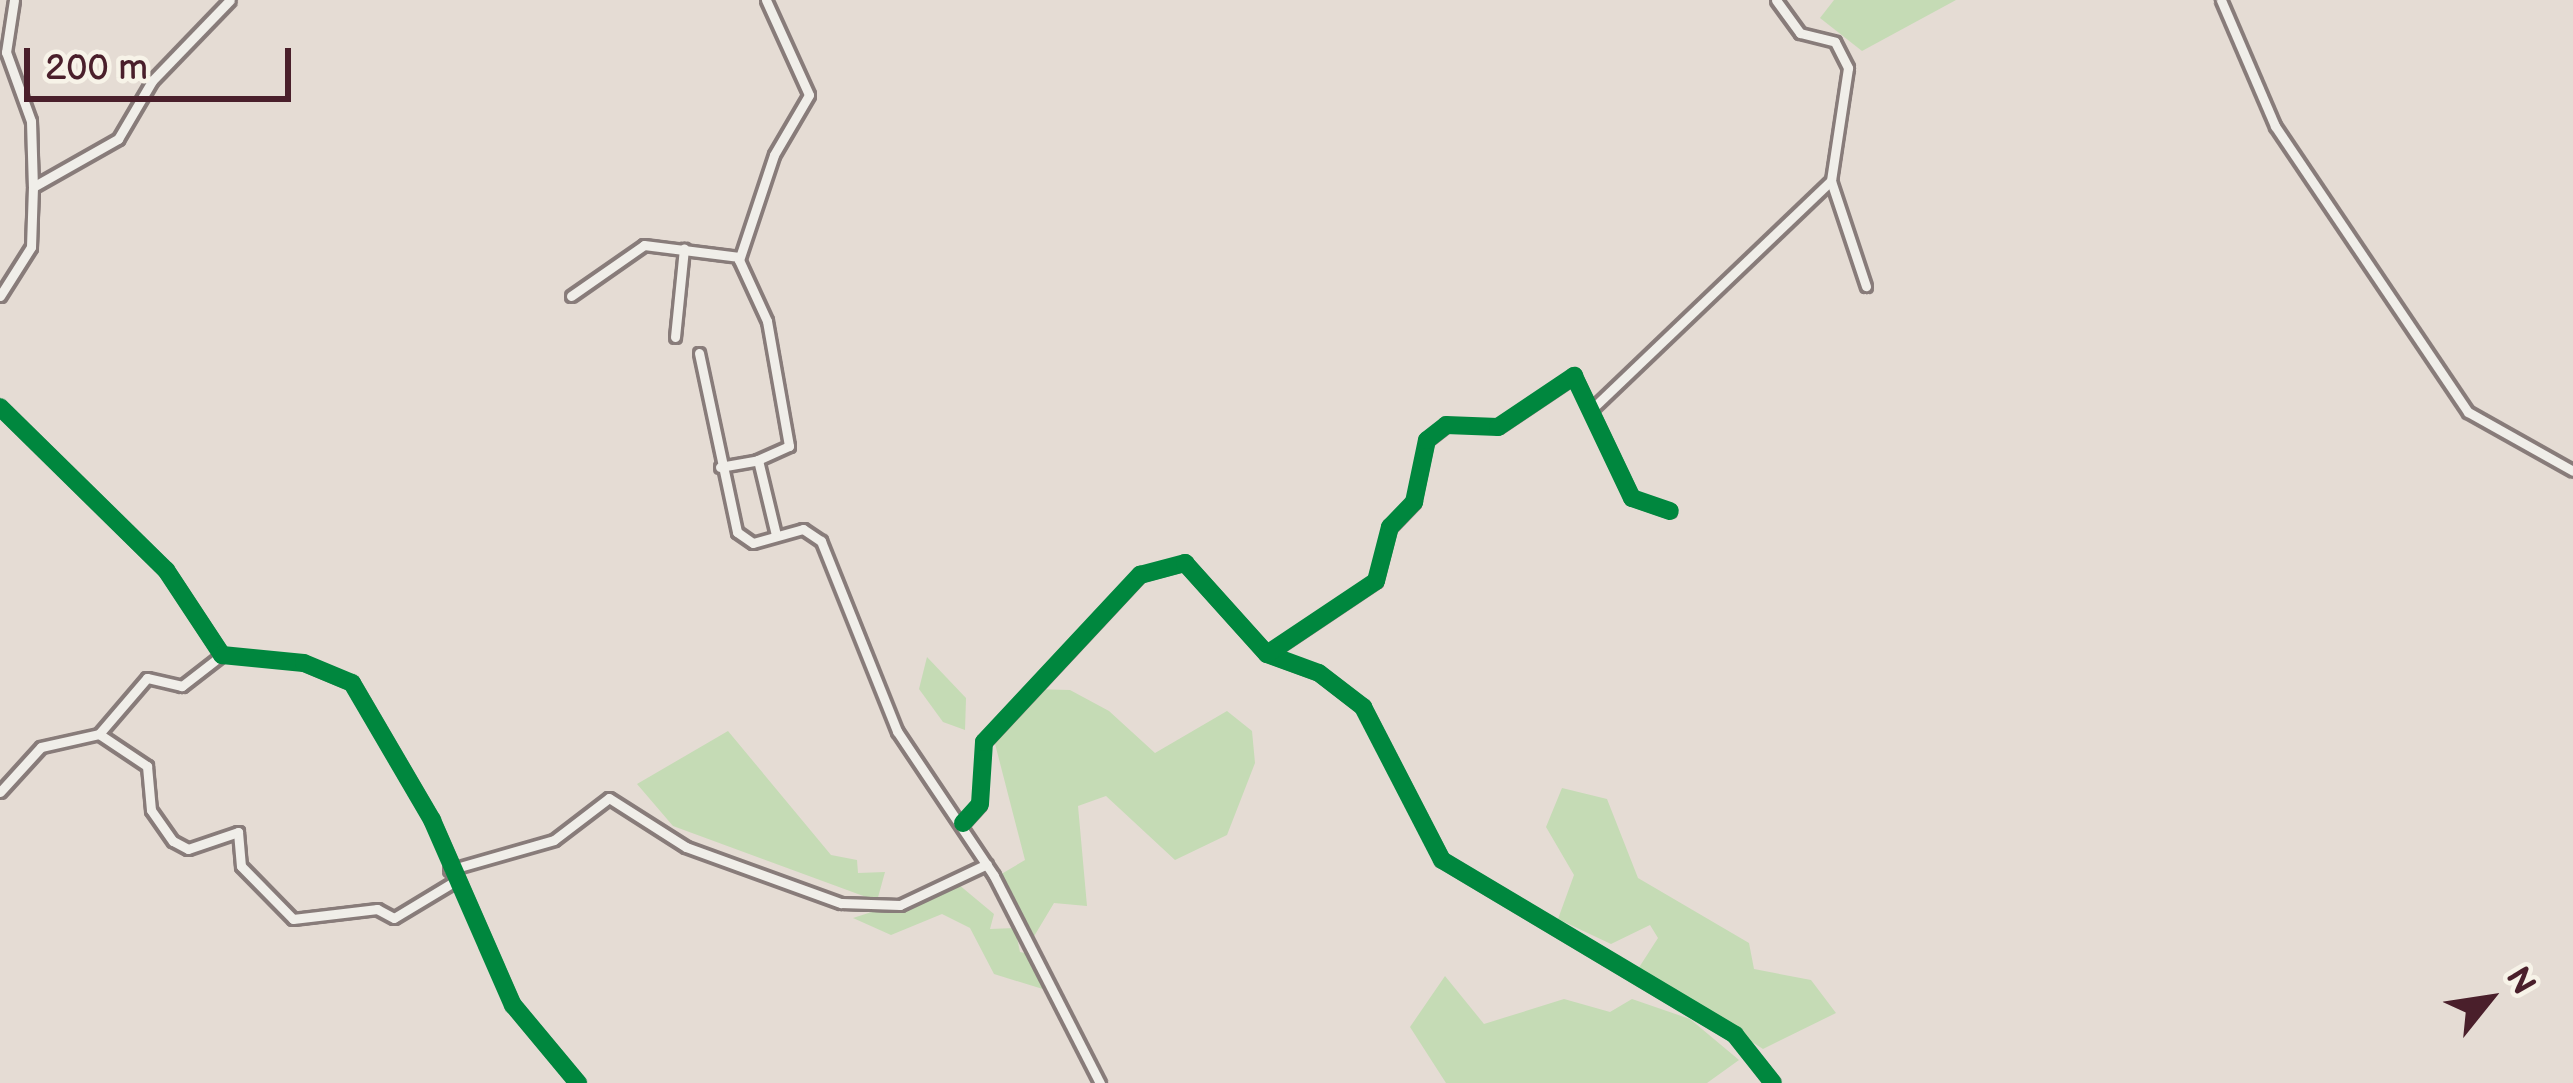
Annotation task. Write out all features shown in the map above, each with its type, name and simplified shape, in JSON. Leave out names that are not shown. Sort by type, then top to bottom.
[{"type":"street","points":[[0,296],[31,247],[32,121],[7,52],[14,0]]},
{"type":"street","points":[[33,187],[118,139],[152,80],[230,0]]},
{"type":"street","points":[[720,467],[758,460],[788,446],[767,321],[739,257],[775,154],[808,108],[766,0]]},
{"type":"street","points":[[1776,0],[1800,33],[1835,42],[1848,68],[1831,181],[1866,286]]},
{"type":"street","points":[[2221,0],[2276,126],[2468,412],[2573,471]]},
{"type":"street","points":[[1591,410],[1831,181]]},
{"type":"street","points":[[572,296],[619,255],[684,248],[739,257]]},
{"type":"street","points":[[675,337],[684,248]]},
{"type":"street","points":[[699,352],[720,467],[740,538],[803,529],[821,542],[897,731],[987,864],[1100,1083]]},
{"type":"street","points":[[1267,654],[1376,581],[1437,430],[1470,419],[1498,428],[1571,375],[1632,498],[1670,511]]},
{"type":"street","points":[[0,407],[166,570],[222,655]]},
{"type":"street","points":[[758,460],[776,535]]},
{"type":"street","points":[[963,824],[980,804],[984,742],[1144,572],[1185,563],[1267,654],[1363,707],[1442,860],[1735,1034],[1773,1083]]},
{"type":"street","points":[[0,792],[41,747],[99,734],[147,678],[182,686],[222,655],[304,663],[352,683],[513,1006],[578,1083]]},
{"type":"street","points":[[99,734],[146,766],[151,810],[173,841],[188,849],[238,832],[241,866],[293,920],[377,909],[394,918],[452,883]]},
{"type":"street","points":[[449,870],[537,847],[609,798],[686,847],[841,903],[900,904],[987,864]]},
{"type":"green space","points":[[1834,0],[1956,0],[1862,51],[1820,18]]},
{"type":"green space","points":[[927,657],[966,698],[965,730],[943,722],[919,689]]},
{"type":"green space","points":[[1034,689],[1070,690],[1109,711],[1155,753],[1227,711],[1252,731],[1255,763],[1227,835],[1175,860],[1106,796],[1078,806],[1087,906],[1054,903],[1033,938],[998,876],[1025,860],[993,736]]},
{"type":"green space","points":[[728,731],[831,855],[857,860],[858,873],[885,872],[877,901],[673,826],[637,784]]},
{"type":"green space","points":[[1562,788],[1607,799],[1638,878],[1749,943],[1754,969],[1811,980],[1836,1013],[1763,1049],[1638,969],[1658,938],[1650,925],[1611,944],[1558,919],[1574,875],[1546,827]]},
{"type":"green space","points":[[958,884],[994,914],[990,929],[1015,928],[1020,952],[1038,956],[1046,990],[994,974],[970,928],[942,914],[891,935],[853,918]]},
{"type":"green space","points":[[1445,976],[1484,1024],[1564,999],[1610,1012],[1632,999],[1690,1019],[1739,1060],[1707,1083],[1446,1083],[1410,1027]]},
{"type":"cycle path","points":[[963,823],[980,804],[984,742],[1140,575],[1185,563],[1267,654],[1376,581],[1390,527],[1414,502],[1427,440],[1446,425],[1498,427],[1574,376],[1632,498],[1670,511]]},
{"type":"cycle path","points":[[0,407],[166,570],[222,655],[304,663],[352,683],[432,820],[513,1005],[578,1083]]},
{"type":"cycle path","points":[[1267,654],[1319,673],[1363,707],[1442,860],[1735,1035],[1773,1083]]}]
